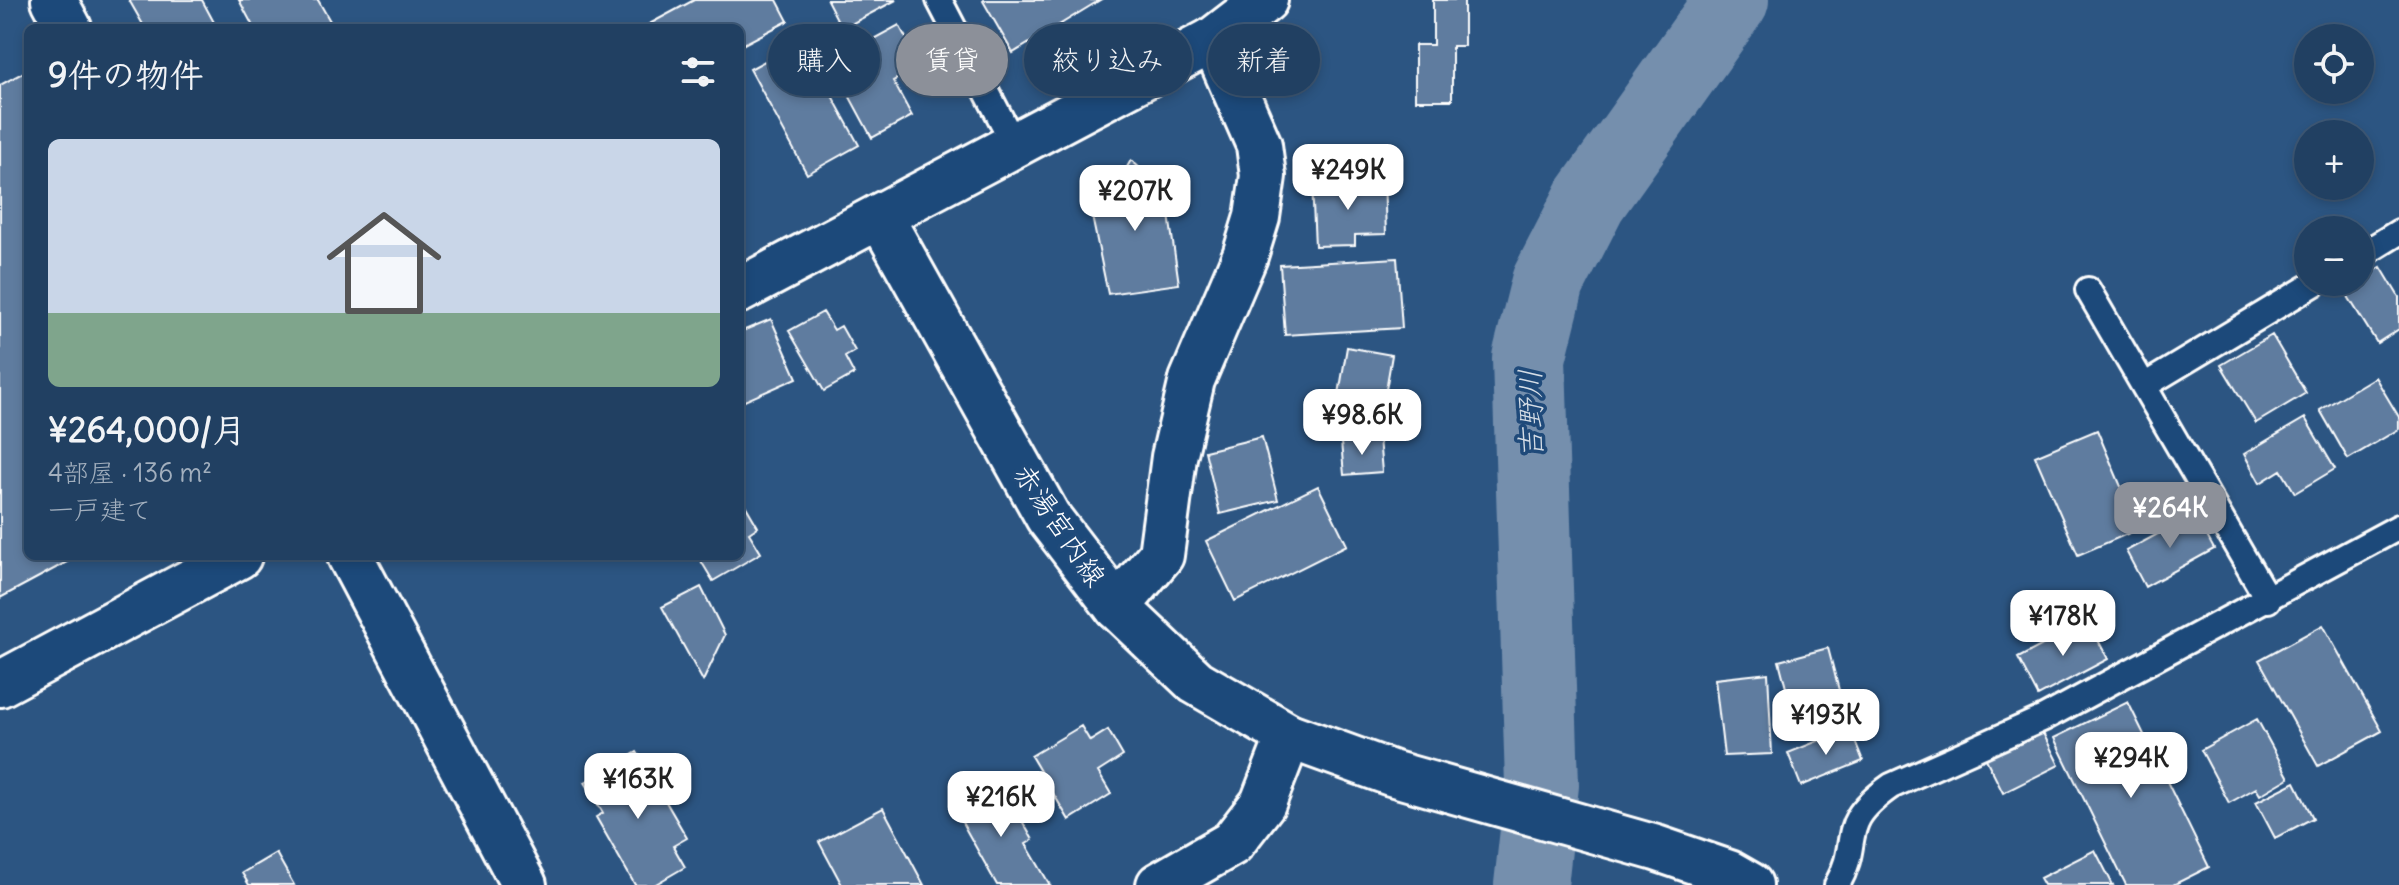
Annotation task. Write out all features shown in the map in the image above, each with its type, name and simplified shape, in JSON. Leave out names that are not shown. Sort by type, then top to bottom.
[{"type":"street","points":[[54,0],[67,24]]},
{"type":"street","points":[[1234,24],[1265,0]]},
{"type":"street","points":[[744,288],[1208,43]]},
{"type":"street","points":[[1117,607],[1161,555],[1172,471],[1192,380],[1245,256],[1257,217],[1263,176],[1259,145],[1238,96]]},
{"type":"street","name":"赤湯宮内線","points":[[880,216],[1048,517],[1117,607],[1196,682],[1289,736],[1391,773],[1656,848],[1729,873],[1750,885]]},
{"type":"street","points":[[0,684],[232,560]]},
{"type":"street","points":[[352,560],[524,885]]},
{"type":"street","points":[[1159,885],[1232,843],[1263,803],[1289,736]]},
{"type":"lane","points":[[939,0],[1015,146]]},
{"type":"lane","points":[[2374,247],[2399,232]]},
{"type":"lane","points":[[2088,290],[2268,600]]},
{"type":"lane","points":[[2144,386],[2294,296]]},
{"type":"lane","points":[[1837,885],[1845,871],[1851,825],[1868,802],[1891,786],[2044,718],[2399,527]]},
{"type":"building","points":[[129,0],[202,0],[215,24],[143,24]]},
{"type":"building","points":[[239,0],[318,0],[332,24],[252,24]]},
{"type":"building","points":[[694,0],[777,0],[788,21],[768,24],[768,31],[744,44],[744,24],[649,24]]},
{"type":"building","points":[[827,0],[896,0],[851,24],[839,24]]},
{"type":"building","points":[[984,0],[1100,0],[1061,24],[1024,24],[1024,46],[1013,53],[1008,44],[1008,24],[996,24]]},
{"type":"building","points":[[1433,0],[1464,0],[1464,46],[1452,46],[1452,100],[1415,100],[1415,45],[1433,45]]},
{"type":"building","points":[[896,27],[896,79],[893,81],[896,96],[901,96],[912,116],[872,138],[849,96],[880,96],[880,35]]},
{"type":"building","points":[[768,59],[768,96],[832,96],[859,145],[807,174],[750,69]]},
{"type":"building","points":[[24,72],[24,560],[71,560],[0,598],[0,85]]},
{"type":"building","points":[[1131,160],[1154,181],[1164,180],[1179,284],[1108,294],[1087,192],[1114,190]]},
{"type":"building","points":[[1384,178],[1386,234],[1355,235],[1355,245],[1315,246],[1312,183],[1343,181],[1344,193],[1357,192],[1357,179]]},
{"type":"building","points":[[1397,258],[1402,328],[1285,335],[1280,265]]},
{"type":"building","points":[[2381,267],[2399,297],[2399,329],[2377,343],[2348,296],[2374,296],[2374,271]]},
{"type":"building","points":[[823,312],[834,330],[841,326],[855,351],[845,357],[854,374],[824,391],[789,331]]},
{"type":"building","points":[[771,319],[797,378],[744,401],[744,330]]},
{"type":"building","points":[[2272,335],[2306,393],[2256,423],[2221,365]]},
{"type":"building","points":[[1347,347],[1392,355],[1383,407],[1338,400]]},
{"type":"building","points":[[2375,377],[2399,417],[2399,429],[2348,459],[2320,410]]},
{"type":"building","points":[[2305,418],[2335,469],[2295,493],[2281,470],[2260,483],[2244,454]]},
{"type":"building","points":[[2097,430],[2139,529],[2078,555],[2035,456]]},
{"type":"building","points":[[1262,437],[1278,500],[1220,514],[1205,451]]},
{"type":"building","points":[[1379,438],[1382,472],[1344,475],[1341,442]]},
{"type":"building","points":[[1318,486],[1347,545],[1235,601],[1206,541]]},
{"type":"building","points":[[744,503],[758,527],[749,533],[761,553],[713,581],[700,560],[744,560]]},
{"type":"building","points":[[2195,514],[2214,549],[2145,587],[2126,551]]},
{"type":"building","points":[[701,587],[725,635],[703,681],[662,607]]},
{"type":"building","points":[[2088,621],[2108,659],[2038,696],[2018,658]]},
{"type":"building","points":[[2323,625],[2382,731],[2318,766],[2259,660]]},
{"type":"building","points":[[1828,648],[1847,721],[1798,734],[1779,661]]},
{"type":"building","points":[[1768,673],[1772,754],[1724,756],[1715,679]]},
{"type":"building","points":[[2128,702],[2209,867],[2173,885],[2126,885],[2054,738]]},
{"type":"building","points":[[2257,719],[2289,778],[2260,795],[2256,788],[2229,803],[2201,750]]},
{"type":"building","points":[[1081,726],[1090,741],[1108,730],[1123,756],[1098,772],[1111,794],[1069,820],[1031,756]]},
{"type":"building","points":[[1850,728],[1863,761],[1801,786],[1788,753]]},
{"type":"building","points":[[2041,729],[2059,765],[2003,793],[1985,757]]},
{"type":"building","points":[[637,752],[687,838],[673,846],[685,867],[654,885],[635,885],[596,817],[603,813],[585,782]]},
{"type":"building","points":[[2295,782],[2313,818],[2275,838],[2256,802]]},
{"type":"building","points":[[1001,784],[1033,840],[1026,844],[1050,885],[997,885],[955,810]]},
{"type":"building","points":[[883,808],[924,885],[842,885],[819,842]]},
{"type":"building","points":[[2095,850],[2113,885],[2044,885],[2040,878]]},
{"type":"building","points":[[276,853],[294,885],[249,885],[242,873]]},
{"type":"waterway","name":"吉野川","points":[[1531,885],[1542,785],[1529,358],[1548,282],[1590,200],[1732,0]]}]
